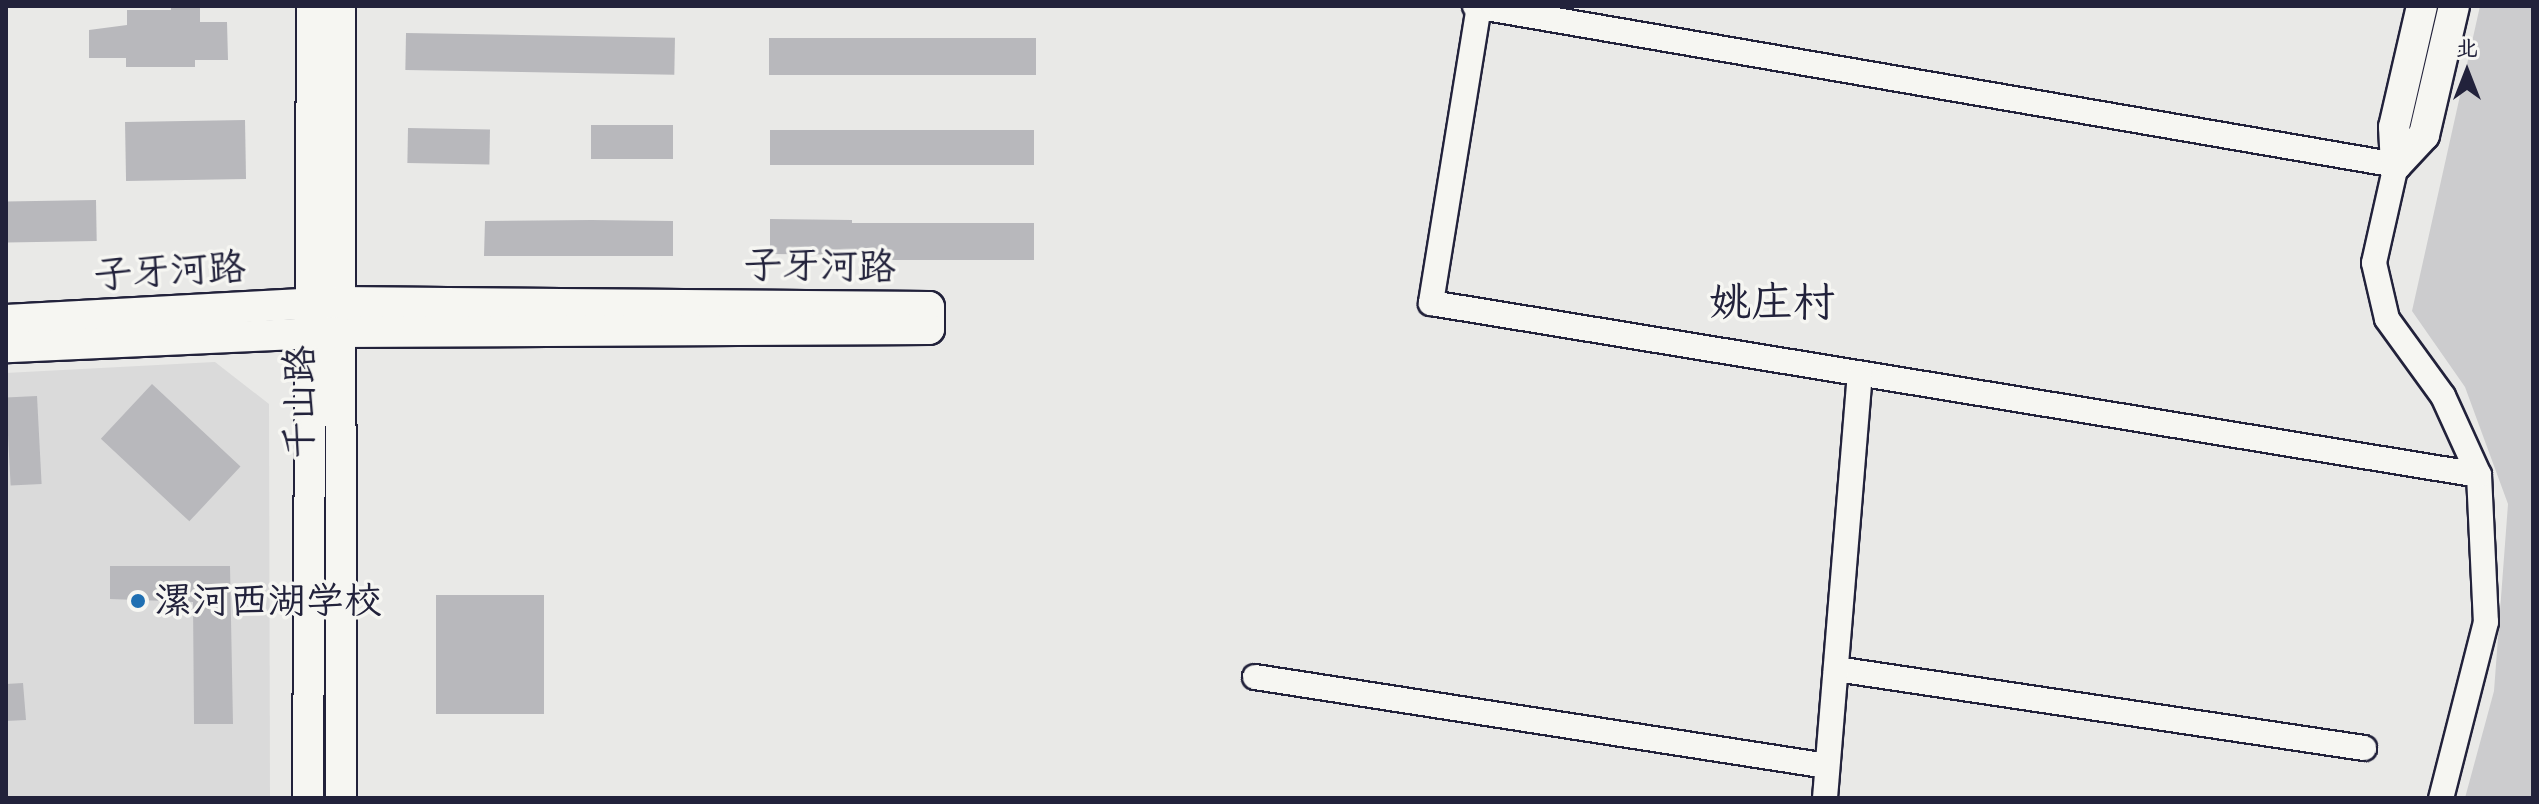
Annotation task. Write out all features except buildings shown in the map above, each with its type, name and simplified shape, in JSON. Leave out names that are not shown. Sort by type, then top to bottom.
[{"type":"street","name":"千山路","points":[[312,6],[320,313],[340,332],[341,798]]},
{"type":"street","name":"千山路","points":[[308,798],[320,313],[340,6]]},
{"type":"street","points":[[2396,165],[1477,6],[1431,303],[1860,376],[2479,475]]},
{"type":"street","points":[[2422,6],[2394,127],[2396,165],[2374,263],[2387,319],[2443,396],[2479,475],[2486,622],[2441,798]]},
{"type":"street","points":[[2396,165],[2424,135],[2454,6]]},
{"type":"street","name":"子牙河路","points":[[6,320],[320,313],[929,307],[929,329],[340,332]]},
{"type":"street","name":"子牙河路","points":[[6,347],[320,313]]},
{"type":"street","points":[[1825,798],[1860,376]]},
{"type":"street","points":[[1836,669],[2364,748]]},
{"type":"street","points":[[1255,677],[1827,766]]},
{"type":"shaded area","points":[[2480,6],[2533,6],[2533,798],[2465,798],[2494,691],[2508,504],[2465,387],[2412,311]]},
{"type":"shaded area","name":"漯河西湖学校","points":[[215,362],[269,404],[270,798],[6,798],[6,373]]},
{"type":"place","name":"漯河西湖学校","points":[[138,601]]},
{"type":"district","name":"姚庄村","points":[[1772,303]]}]
